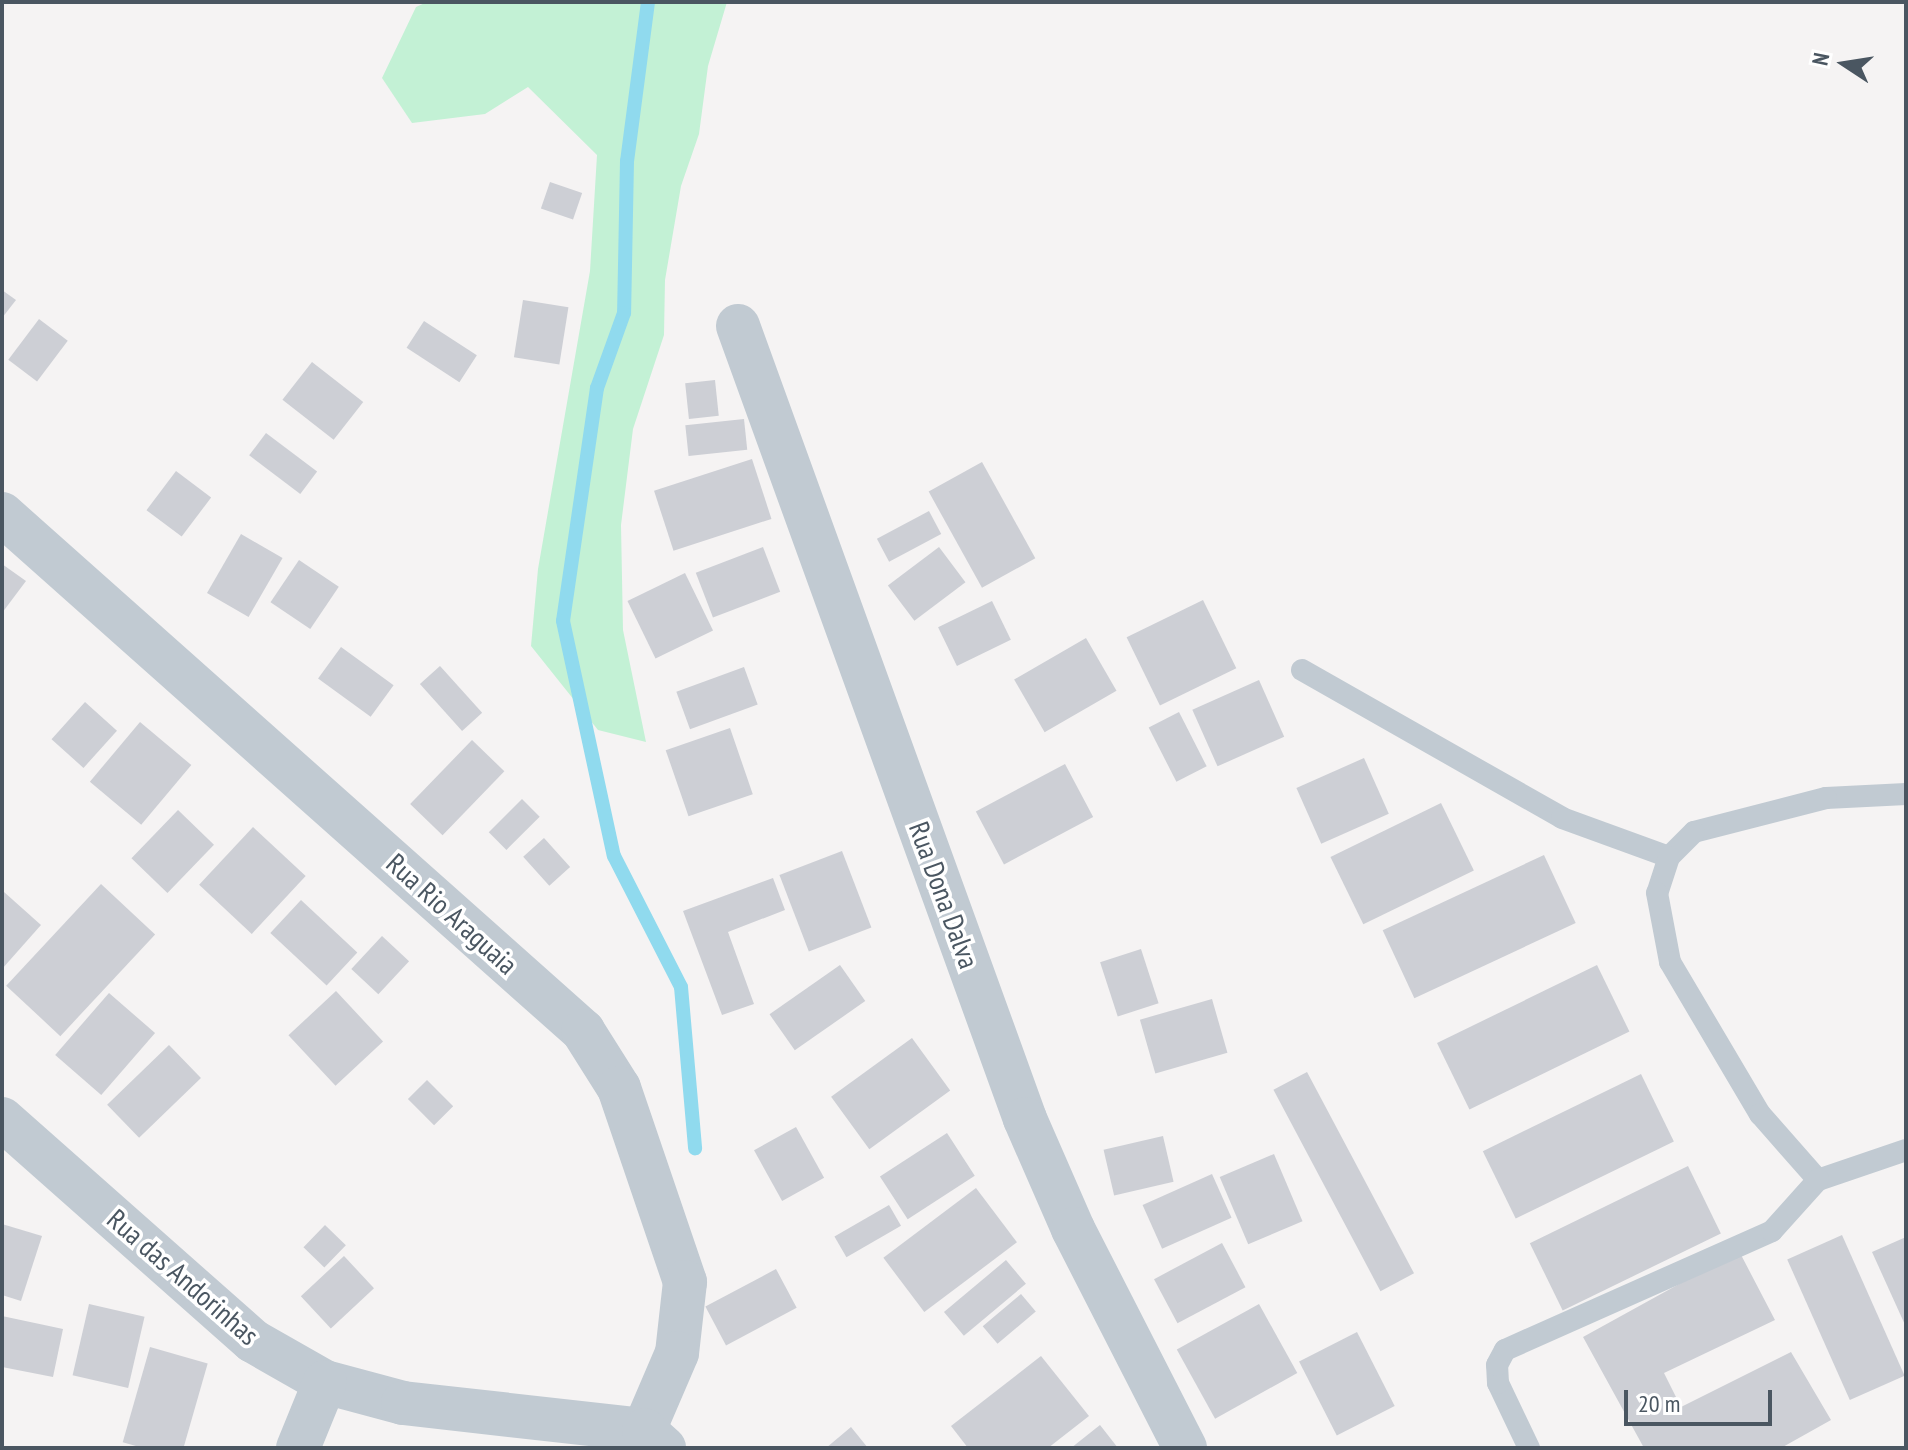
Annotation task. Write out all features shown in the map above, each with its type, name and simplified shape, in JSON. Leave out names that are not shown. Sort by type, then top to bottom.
[{"type":"street","name":"Rua Dona Dalva","points":[[738,326],[1025,1119],[1073,1229],[1185,1448]]},
{"type":"street","name":"Rua Rio Araguaia","points":[[2,514],[583,1031],[619,1088],[685,1282],[677,1353],[654,1439]]},
{"type":"street","name":"Rua das Andorinhas","points":[[2,1119],[253,1341],[325,1382],[403,1403],[654,1439]]},
{"type":"street","points":[[298,1448],[325,1382]]},
{"type":"lane","points":[[1302,670],[1562,818],[1669,857]]},
{"type":"lane","points":[[1818,1180],[1760,1114],[1670,962],[1657,893],[1669,857],[1694,832],[1826,798],[1906,794]]},
{"type":"lane","points":[[1529,1448],[1498,1383],[1497,1365],[1505,1350],[1772,1231],[1818,1180],[1906,1150]]},
{"type":"green space","points":[[427,2],[727,2],[708,66],[699,134],[681,186],[665,280],[664,335],[633,429],[621,525],[623,630],[646,742],[598,730],[531,646],[538,569],[590,271],[597,155],[528,87],[485,114],[412,123],[382,78],[416,7]]},
{"type":"building","points":[[550,182],[582,193],[573,220],[541,208]]},
{"type":"building","points":[[2,290],[16,300],[2,318]]},
{"type":"building","points":[[523,300],[568,307],[559,364],[514,357]]},
{"type":"building","points":[[39,319],[68,341],[37,381],[8,360]]},
{"type":"building","points":[[424,321],[477,355],[459,382],[407,348]]},
{"type":"building","points":[[312,362],[363,402],[334,440],[282,400]]},
{"type":"building","points":[[715,380],[719,416],[689,419],[685,383]]},
{"type":"building","points":[[744,419],[747,450],[689,456],[685,425]]},
{"type":"building","points":[[266,433],[317,472],[300,494],[249,455]]},
{"type":"building","points":[[752,459],[771,519],[674,551],[654,491]]},
{"type":"building","points":[[982,462],[1035,558],[982,588],[929,492]]},
{"type":"building","points":[[176,471],[211,497],[182,537],[147,510]]},
{"type":"building","points":[[929,511],[941,534],[889,562],[877,539]]},
{"type":"building","points":[[241,534],[283,558],[249,617],[207,593]]},
{"type":"building","points":[[763,547],[780,592],[713,618],[696,573]]},
{"type":"building","points":[[939,547],[965,582],[914,621],[888,586]]},
{"type":"building","points":[[299,560],[339,587],[310,629],[270,602]]},
{"type":"building","points":[[2,564],[26,581],[2,613]]},
{"type":"building","points":[[685,573],[713,631],[656,659],[627,601]]},
{"type":"building","points":[[1203,600],[1236,668],[1160,706],[1127,637]]},
{"type":"building","points":[[992,601],[1011,640],[957,666],[938,627]]},
{"type":"building","points":[[1086,638],[1116,691],[1045,732],[1014,680]]},
{"type":"building","points":[[341,647],[394,685],[371,717],[318,679]]},
{"type":"building","points":[[440,666],[482,713],[462,731],[420,684]]},
{"type":"building","points":[[744,667],[758,705],[690,729],[676,692]]},
{"type":"building","points":[[1259,680],[1284,737],[1218,766],[1192,710]]},
{"type":"building","points":[[85,702],[117,731],[83,768],[52,739]]},
{"type":"building","points":[[1179,712],[1207,766],[1176,782],[1149,727]]},
{"type":"building","points":[[140,722],[191,765],[141,825],[90,782]]},
{"type":"building","points":[[730,728],[753,794],[688,816],[666,750]]},
{"type":"building","points":[[472,740],[504,771],[443,835],[410,804]]},
{"type":"building","points":[[1364,758],[1389,814],[1321,844],[1296,788]]},
{"type":"building","points":[[1065,764],[1093,817],[1004,864],[976,811]]},
{"type":"building","points":[[522,799],[540,817],[506,850],[489,832]]},
{"type":"building","points":[[1441,803],[1474,870],[1363,924],[1330,857]]},
{"type":"building","points":[[178,810],[214,845],[167,893],[131,858]]},
{"type":"building","points":[[253,827],[306,876],[252,934],[199,885]]},
{"type":"building","points":[[544,838],[570,867],[549,886],[523,857]]},
{"type":"building","points":[[842,851],[871,928],[809,952],[779,875]]},
{"type":"building","points":[[1544,855],[1576,923],[1414,998],[1383,930]]},
{"type":"building","points":[[773,878],[785,910],[728,932],[754,1004],[722,1015],[683,911]]},
{"type":"building","points":[[101,884],[155,934],[60,1036],[6,986]]},
{"type":"building","points":[[4,892],[41,925],[2,969],[2,895]]},
{"type":"building","points":[[301,900],[357,953],[327,985],[270,933]]},
{"type":"building","points":[[382,936],[409,961],[378,994],[351,969]]},
{"type":"building","points":[[1141,949],[1159,1003],[1118,1016],[1100,962]]},
{"type":"building","points":[[840,965],[865,1001],[795,1050],[770,1014]]},
{"type":"building","points":[[1597,965],[1629,1032],[1469,1110],[1437,1043]]},
{"type":"building","points":[[336,991],[383,1041],[336,1086],[288,1035]]},
{"type":"building","points":[[109,993],[155,1033],[101,1095],[55,1055]]},
{"type":"building","points":[[1212,999],[1227,1053],[1155,1074],[1140,1020]]},
{"type":"building","points":[[912,1038],[950,1091],[869,1149],[831,1097]]},
{"type":"building","points":[[169,1045],[201,1078],[139,1138],[107,1105]]},
{"type":"building","points":[[1307,1072],[1414,1273],[1380,1291],[1273,1090]]},
{"type":"building","points":[[1641,1074],[1674,1141],[1516,1219],[1483,1151]]},
{"type":"building","points":[[427,1080],[453,1106],[434,1125],[408,1099]]},
{"type":"building","points":[[796,1127],[824,1178],[782,1201],[754,1150]]},
{"type":"building","points":[[947,1133],[975,1176],[908,1219],[880,1177]]},
{"type":"building","points":[[1163,1136],[1174,1182],[1114,1196],[1104,1150]]},
{"type":"building","points":[[1274,1154],[1303,1221],[1248,1244],[1220,1177]]},
{"type":"building","points":[[1688,1166],[1721,1233],[1563,1311],[1530,1243]]},
{"type":"building","points":[[1212,1174],[1232,1218],[1162,1249],[1143,1205]]},
{"type":"building","points":[[976,1188],[1017,1242],[924,1312],[883,1258]]},
{"type":"building","points":[[889,1205],[901,1226],[846,1257],[834,1236]]},
{"type":"building","points":[[2,1224],[42,1236],[21,1301],[2,1295]]},
{"type":"building","points":[[325,1225],[346,1245],[324,1267],[303,1247]]},
{"type":"building","points":[[1842,1235],[1905,1376],[1850,1400],[1787,1259]]},
{"type":"building","points":[[1906,1237],[1906,1327],[1872,1252]]},
{"type":"building","points":[[1222,1243],[1245,1287],[1177,1323],[1154,1279]]},
{"type":"building","points":[[1739,1251],[1775,1320],[1664,1373],[1681,1407],[1791,1352],[1831,1420],[1781,1448],[1644,1448],[1583,1337]]},
{"type":"building","points":[[344,1256],[374,1288],[331,1328],[301,1296]]},
{"type":"building","points":[[1006,1260],[1026,1284],[964,1336],[944,1312]]},
{"type":"building","points":[[776,1269],[797,1308],[726,1345],[705,1307]]},
{"type":"building","points":[[1021,1294],[1036,1312],[997,1344],[983,1326]]},
{"type":"building","points":[[89,1304],[145,1317],[128,1388],[73,1375]]},
{"type":"building","points":[[1259,1304],[1297,1373],[1215,1419],[1177,1350]]},
{"type":"building","points":[[2,1316],[63,1329],[53,1377],[2,1367]]},
{"type":"building","points":[[1357,1332],[1395,1406],[1337,1435],[1299,1362]]},
{"type":"building","points":[[150,1347],[208,1364],[183,1448],[143,1448],[123,1442]]},
{"type":"building","points":[[1041,1356],[1089,1416],[1048,1448],[968,1448],[951,1426]]},
{"type":"building","points":[[1100,1425],[1118,1448],[1071,1448]]},
{"type":"building","points":[[851,1427],[868,1448],[826,1448]]},
{"type":"waterway","points":[[648,2],[627,161],[624,313],[597,388],[563,621],[614,856],[681,987],[695,1148]]}]
